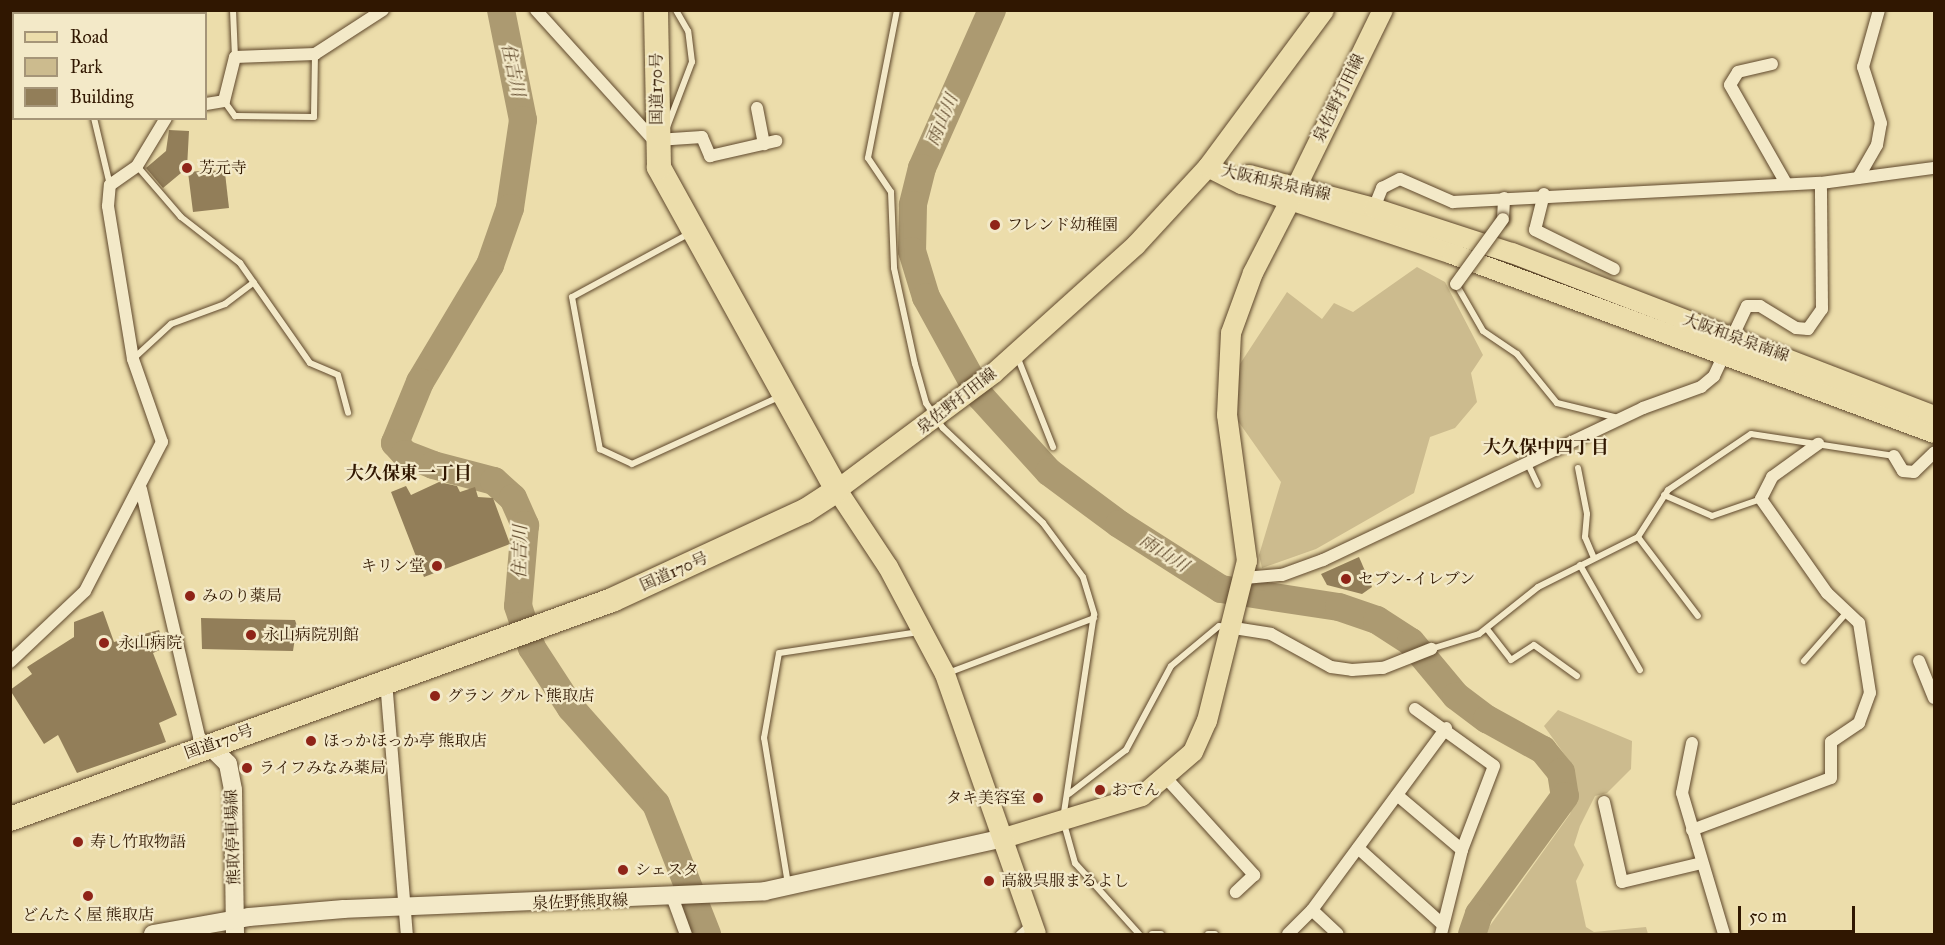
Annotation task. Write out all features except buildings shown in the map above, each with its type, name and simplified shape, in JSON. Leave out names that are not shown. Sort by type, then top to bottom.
[{"type":"highway","name":"国道170号","points":[[10,819],[542,625],[709,556],[837,490],[690,233],[659,167],[656,10]]},
{"type":"main road","name":"泉佐野打田線","points":[[837,490],[994,373],[1136,245],[1208,167],[1324,10]]},
{"type":"main road","name":"泉佐野打田線","points":[[1004,838],[1142,796],[1167,779],[1193,752],[1207,721],[1236,619],[1243,582],[1244,516],[1227,416],[1226,369],[1239,306],[1383,10]]},
{"type":"main road","name":"大阪和泉泉南線","points":[[1208,167],[1293,194],[1935,416]]},
{"type":"main road","name":"大阪和泉泉南線","points":[[1293,194],[1374,208],[1512,252],[1935,433]]},
{"type":"main road","points":[[837,490],[923,631],[945,674],[1004,838],[1029,930]]},
{"type":"main road","name":"熊取停車場線","points":[[211,747],[228,764],[233,790],[235,927]]},
{"type":"main road","name":"泉佐野熊取線","points":[[153,934],[406,909],[707,897],[789,887],[1004,838]]},
{"type":"street","points":[[207,104],[224,101],[235,57],[315,54],[383,10]]},
{"type":"street","points":[[536,10],[657,142],[702,137],[710,156],[770,143],[757,108]]},
{"type":"street","points":[[1858,178],[1877,145],[1881,123],[1863,68],[1879,10]]},
{"type":"street","points":[[1772,64],[1738,72],[1730,85],[1786,183]]},
{"type":"street","points":[[10,662],[85,591],[141,489],[162,442],[133,359],[116,280],[110,184],[137,166],[165,120]]},
{"type":"street","points":[[1374,208],[1382,188],[1400,179],[1454,202],[1544,194],[1821,183],[1935,168]]},
{"type":"street","points":[[1243,582],[1282,575],[1323,560],[1621,419],[1701,387],[1714,376],[1747,306],[1760,306],[1796,328],[1816,322],[1822,309],[1821,183]]},
{"type":"street","points":[[1544,194],[1534,230],[1614,269]]},
{"type":"street","points":[[1456,284],[1503,219],[1504,198]]},
{"type":"street","points":[[1692,830],[1831,778],[1831,742],[1859,723],[1870,693],[1859,623],[1850,609],[1827,593],[1761,499],[1772,477],[1818,444]]},
{"type":"street","points":[[1894,456],[1903,471],[1914,472],[1935,453]]},
{"type":"street","points":[[141,489],[199,737],[211,747]]},
{"type":"street","points":[[1236,619],[1271,634],[1331,667],[1383,668],[1431,649]]},
{"type":"street","points":[[1919,662],[1935,698]]},
{"type":"street","points":[[386,681],[407,934]]},
{"type":"street","points":[[1358,848],[1441,929],[1462,850],[1494,766],[1446,728],[1415,709]]},
{"type":"street","points":[[1288,934],[1312,910],[1446,728]]},
{"type":"street","points":[[1692,744],[1682,793],[1724,934]]},
{"type":"street","points":[[1167,779],[1254,875],[1236,892]]},
{"type":"street","points":[[1396,795],[1462,850]]},
{"type":"street","points":[[1604,802],[1622,882],[1702,863]]},
{"type":"street","points":[[676,899],[686,934]]},
{"type":"street","points":[[1312,910],[1338,934]]},
{"type":"lane","points":[[233,10],[235,57]]},
{"type":"lane","points":[[657,142],[672,122],[692,62],[688,31],[676,10]]},
{"type":"lane","points":[[897,10],[868,159],[891,192],[894,268],[926,403],[959,448],[1043,523],[1083,577],[1094,618],[1069,794],[1063,820],[1075,863],[1139,934]]},
{"type":"lane","points":[[224,101],[235,116],[314,117],[315,54]]},
{"type":"lane","points":[[94,120],[110,184]]},
{"type":"lane","points":[[137,166],[180,217],[240,263],[310,363],[338,375],[348,413]]},
{"type":"lane","points":[[690,233],[572,297],[600,450],[632,464],[782,395]]},
{"type":"lane","points":[[133,359],[171,324],[225,304],[254,282]]},
{"type":"lane","points":[[1456,284],[1483,331],[1517,354],[1557,403],[1621,419]]},
{"type":"lane","points":[[1015,354],[1053,447]]},
{"type":"lane","points":[[1431,649],[1487,629],[1538,586],[1638,537],[1664,495],[1751,434],[1894,456]]},
{"type":"lane","points":[[1528,464],[1538,485]]},
{"type":"lane","points":[[1578,468],[1587,514],[1585,537],[1594,558]]},
{"type":"lane","points":[[1664,495],[1712,516],[1761,499]]},
{"type":"lane","points":[[1638,537],[1698,616]]},
{"type":"lane","points":[[1580,565],[1640,670]]},
{"type":"lane","points":[[1803,661],[1850,609]]},
{"type":"lane","points":[[945,674],[1094,618]]},
{"type":"lane","points":[[1069,794],[1126,750],[1155,693],[1189,648],[1219,626],[1236,619]]},
{"type":"lane","points":[[1487,629],[1511,660],[1534,645],[1577,676]]},
{"type":"lane","points":[[789,887],[764,738],[779,653],[923,631]]},
{"type":"lane","points":[[1152,934],[1161,934]]},
{"type":"lane","points":[[1208,934],[1215,934]]},
{"type":"green space","points":[[1417,267],[1445,282],[1483,355],[1471,373],[1477,402],[1455,428],[1430,437],[1414,493],[1316,549],[1262,568],[1259,555],[1281,482],[1238,421],[1238,367],[1287,292],[1322,319],[1334,303],[1353,312]]},
{"type":"green space","points":[[1558,710],[1632,741],[1631,769],[1607,793],[1595,796],[1580,826],[1574,845],[1584,865],[1576,881],[1586,927],[1594,932],[1646,927],[1648,934],[1484,934],[1570,814],[1577,794],[1567,758],[1544,726]]},
{"type":"waterway","name":"住吉川","points":[[501,10],[523,120],[510,208],[490,265],[420,382],[395,443],[405,454],[433,465],[494,481],[513,498],[525,525],[518,606],[532,648],[571,708],[656,804],[707,934]]},
{"type":"waterway","name":"雨山川","points":[[992,10],[922,168],[913,205],[912,251],[926,297],[981,397],[1049,472],[1119,524],[1221,589],[1339,607],[1377,620],[1411,642],[1456,696],[1487,719],[1543,750],[1561,772],[1565,796],[1479,914],[1472,934]]},
{"type":"place","name":"芳元寺","points":[[187,168]]},
{"type":"place","name":"フレンド幼稚園","points":[[995,225]]},
{"type":"place","name":"キリン堂","points":[[437,566]]},
{"type":"place","name":"セブン-イレブン","points":[[1346,579]]},
{"type":"place","name":"みのり薬局","points":[[190,596]]},
{"type":"place","name":"永山病院別館","points":[[251,635]]},
{"type":"place","name":"永山病院","points":[[104,643]]},
{"type":"place","name":"グラン グルト熊取店","points":[[435,696]]},
{"type":"place","name":"ほっかほっか亭 熊取店","points":[[311,741]]},
{"type":"place","name":"ライフみなみ薬局","points":[[247,768]]},
{"type":"place","name":"おでん","points":[[1100,790]]},
{"type":"place","name":"タキ美容室","points":[[1038,798]]},
{"type":"place","name":"寿し竹取物語","points":[[78,842]]},
{"type":"place","name":"シェスタ","points":[[623,870]]},
{"type":"place","name":"高級呉服まるよし","points":[[989,881]]},
{"type":"place","name":"どんたく屋 熊取店","points":[[88,896]]},
{"type":"district","name":"大久保中四丁目","points":[[1546,447]]},
{"type":"district","name":"大久保東一丁目","points":[[409,473]]}]
